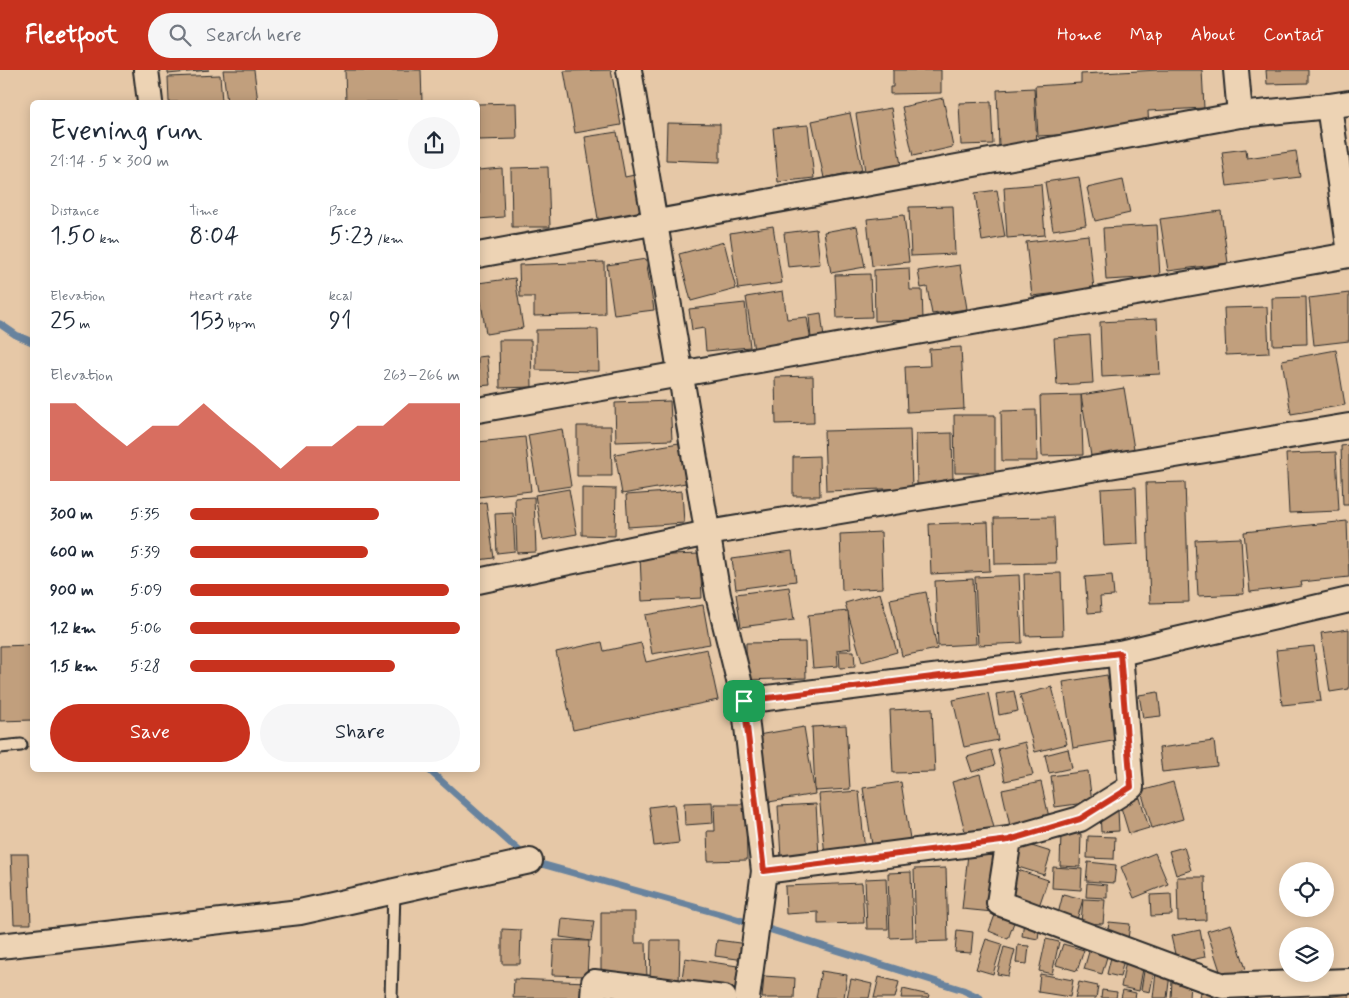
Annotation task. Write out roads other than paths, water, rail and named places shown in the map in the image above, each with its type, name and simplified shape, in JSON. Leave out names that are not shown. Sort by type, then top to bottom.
[{"type":"street","points":[[146,70],[150,100]]},
{"type":"street","points":[[628,70],[718,595],[744,701],[764,871],[759,897],[747,998]]},
{"type":"street","points":[[1236,70],[1240,115]]},
{"type":"street","points":[[480,255],[1240,115],[1339,105],[1349,246]]},
{"type":"street","points":[[480,410],[680,372],[1349,255]]},
{"type":"street","points":[[480,581],[708,533],[1349,426]]},
{"type":"street","points":[[744,701],[1120,653],[1349,600]]},
{"type":"street","points":[[764,871],[1009,840],[1080,819],[1131,787],[1120,653]]},
{"type":"street","points":[[1009,840],[1000,903],[1223,986],[1349,981]]},
{"type":"street","points":[[0,946],[300,912],[530,861]]},
{"type":"street","points":[[593,998],[594,982],[724,998]]},
{"type":"lane","points":[[0,747],[21,745]]},
{"type":"lane","points":[[391,998],[394,891]]},
{"type":"waterway","points":[[0,324],[16,335],[30,341]]},
{"type":"waterway","points":[[431,772],[525,856]]},
{"type":"waterway","points":[[534,862],[727,916],[963,990],[980,998]]}]
